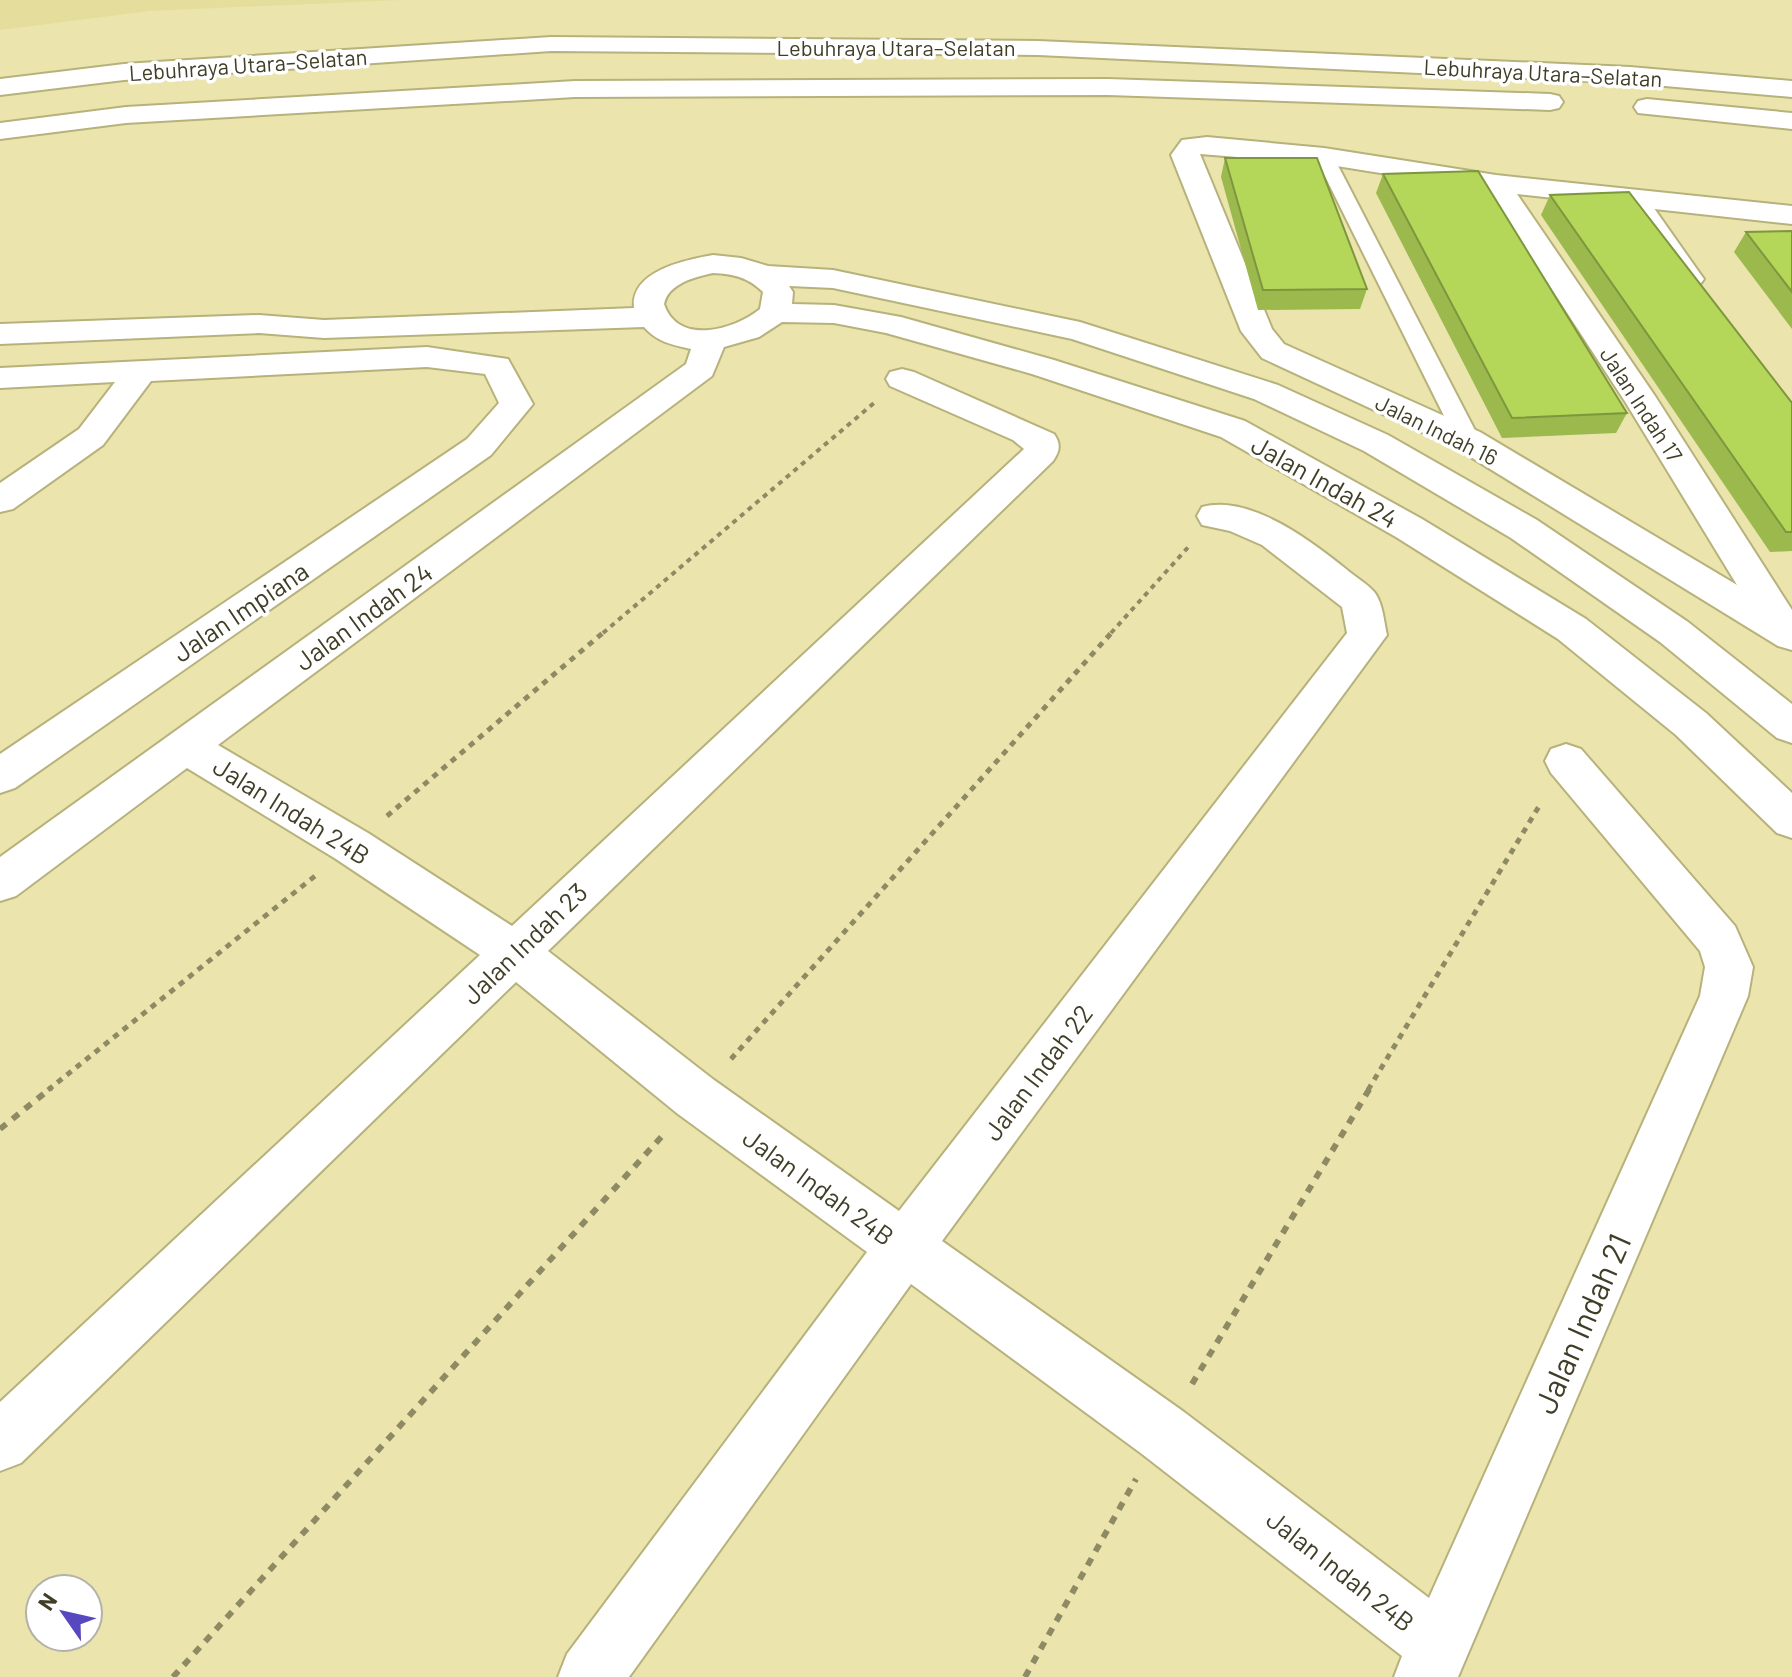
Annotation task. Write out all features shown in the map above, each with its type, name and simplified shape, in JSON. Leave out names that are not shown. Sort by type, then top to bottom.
[{"type":"main road","name":"Lebuhraya Utara–Selatan","points":[[0,87],[124,72],[551,44],[1038,48],[1630,75],[1792,89]]},
{"type":"main road","name":"Lebuhraya Utara–Selatan","points":[[0,131],[126,115],[575,89],[1108,87],[1575,103]]},
{"type":"main road","name":"Lebuhraya Utara–Selatan","points":[[1622,105],[1792,121]]},
{"type":"main road","name":"Jalan Indah 16","points":[[1324,156],[1192,146],[1185,155],[1257,331],[1273,351],[1468,440],[1789,631]]},
{"type":"main road","points":[[1324,156],[1496,183],[1792,215]]},
{"type":"main road","name":"Jalan Indah 17","points":[[1496,183],[1643,403],[1789,631]]},
{"type":"main road","points":[[0,334],[259,324],[324,329],[653,304],[678,272],[704,266],[732,265],[763,275],[778,292],[775,313],[753,330],[737,336],[711,339],[678,335],[662,327],[653,304]]},
{"type":"main road","name":"Jalan Indah 24","points":[[763,275],[833,279],[1080,331],[1266,392],[1376,443],[1524,529],[1674,632],[1792,727]]},
{"type":"main road","name":"Jalan Indah 24","points":[[775,313],[834,314],[890,324],[1043,367],[1233,429],[1409,528],[1572,629],[1691,724],[1792,820]]},
{"type":"main road","name":"Jalan Indah 24","points":[[0,882],[700,369],[711,339]]},
{"type":"main road","name":"Jalan Impiana","points":[[0,776],[479,447],[516,404],[497,366],[427,357],[141,371]]},
{"type":"main road","points":[[0,378],[141,371]]},
{"type":"main road","points":[[0,500],[91,437],[141,371]]},
{"type":"main road","name":"Jalan Indah 23","points":[[0,1442],[1041,453],[1042,442],[1025,432],[902,379]]},
{"type":"main road","name":"Jalan Indah 22","points":[[590,1677],[904,1248],[1367,635],[1360,601],[1271,532],[1239,519],[1215,516]]},
{"type":"main road","name":"Jalan Indah 24B","points":[[186,746],[352,846],[514,952],[696,1097],[1163,1433],[1432,1661]]},
{"type":"main road","name":"Jalan Indah 21","points":[[1432,1661],[1724,996],[1729,967],[1719,940],[1566,761]]},
{"type":"lane","points":[[1324,156],[1468,440]]},
{"type":"lane","points":[[1637,198],[1710,301]]},
{"type":"path","points":[[0,1129],[352,846],[902,379]]},
{"type":"path","points":[[173,1677],[1215,516]]},
{"type":"path","points":[[1025,1677],[1163,1433],[1566,761]]},
{"type":"shaded area","points":[[0,0],[401,0],[150,11],[0,30]]},
{"type":"building","points":[[1225,158],[1317,158],[1367,289],[1263,290]]},
{"type":"building","points":[[1478,171],[1627,413],[1512,418],[1383,174]]},
{"type":"building","points":[[1629,192],[1792,403],[1792,532],[1786,532],[1550,195]]},
{"type":"building","points":[[1792,231],[1792,292],[1746,232]]}]
